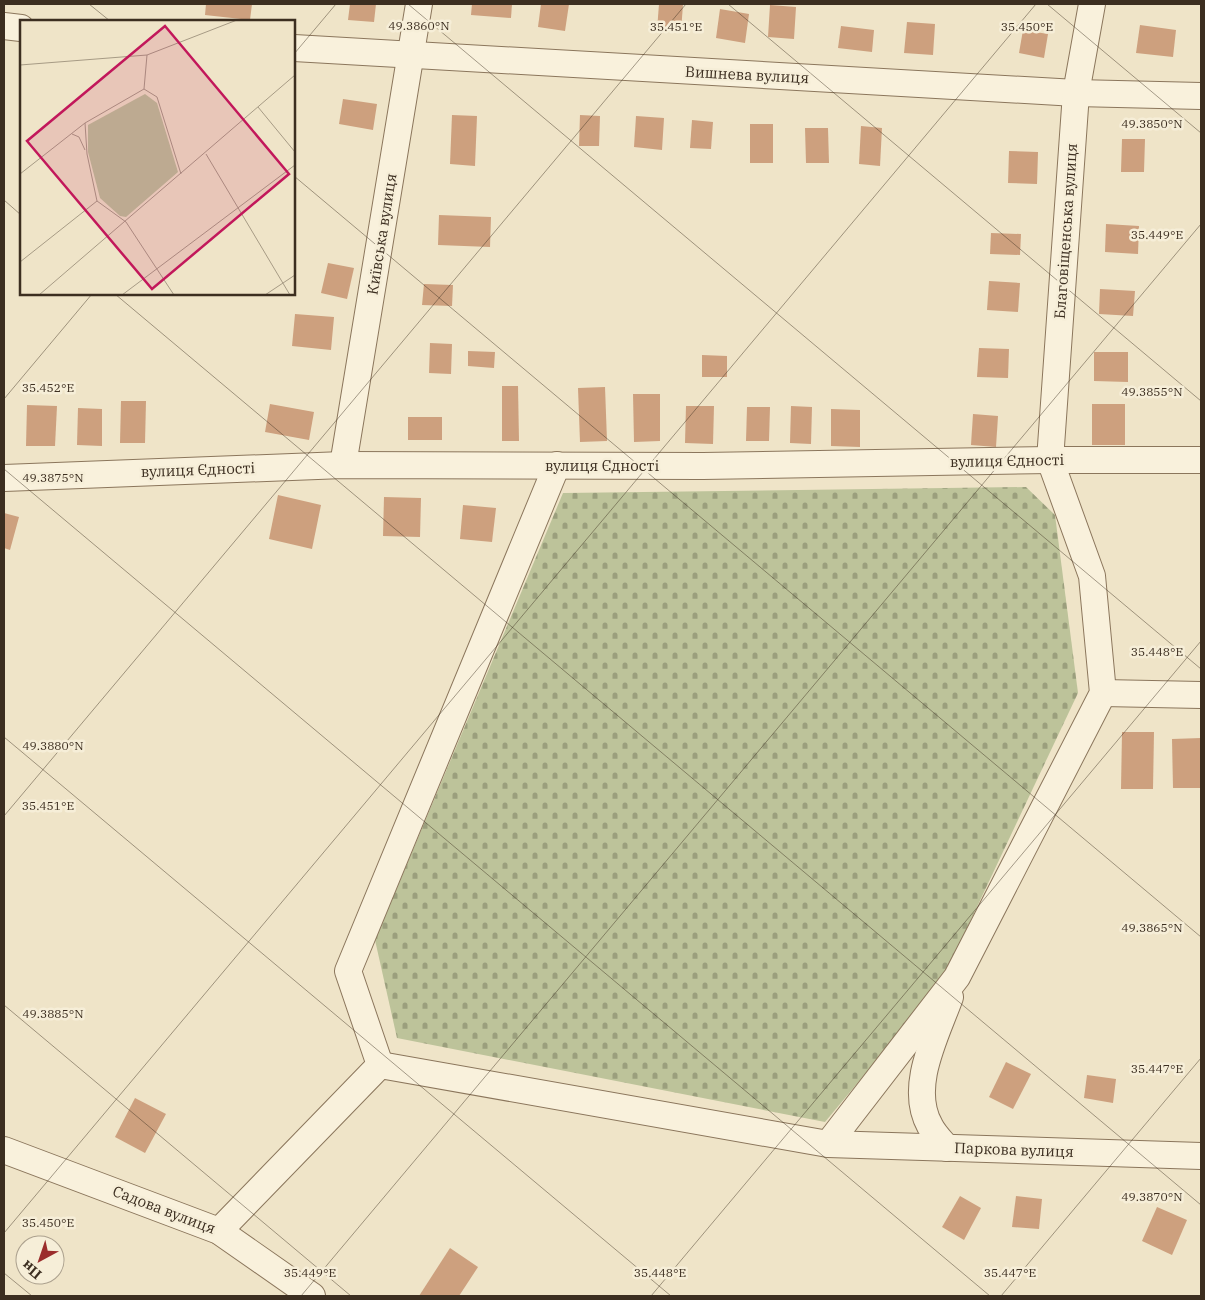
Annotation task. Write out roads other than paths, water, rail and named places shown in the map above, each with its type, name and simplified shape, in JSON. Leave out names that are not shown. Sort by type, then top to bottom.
[{"type":"street","name":"Київська вулиця","points":[[343,465],[419,4]]},
{"type":"street","name":"Благовіщенська вулиця","points":[[1050,460],[1076,93],[1092,4]]},
{"type":"street","points":[[4,26],[20,28]]},
{"type":"street","name":"Вишнева вулиця","points":[[295,48],[1076,93],[1201,96]]},
{"type":"street","points":[[947,1148],[930,1126],[921,1097],[926,1062],[957,977],[1103,693],[1092,576],[1050,460]]},
{"type":"street","name":"вулиця Єдності","points":[[4,478],[343,465],[720,466],[1050,460],[1201,460]]},
{"type":"street","points":[[219,1231],[380,1065],[348,971],[557,465]]},
{"type":"street","points":[[1103,693],[1201,695]]},
{"type":"street","points":[[828,1144],[957,977]]},
{"type":"street","name":"Паркова вулиця","points":[[380,1065],[828,1144],[1201,1156]]},
{"type":"street","name":"Садова вулиця","points":[[4,1150],[219,1231],[312,1296]]}]
